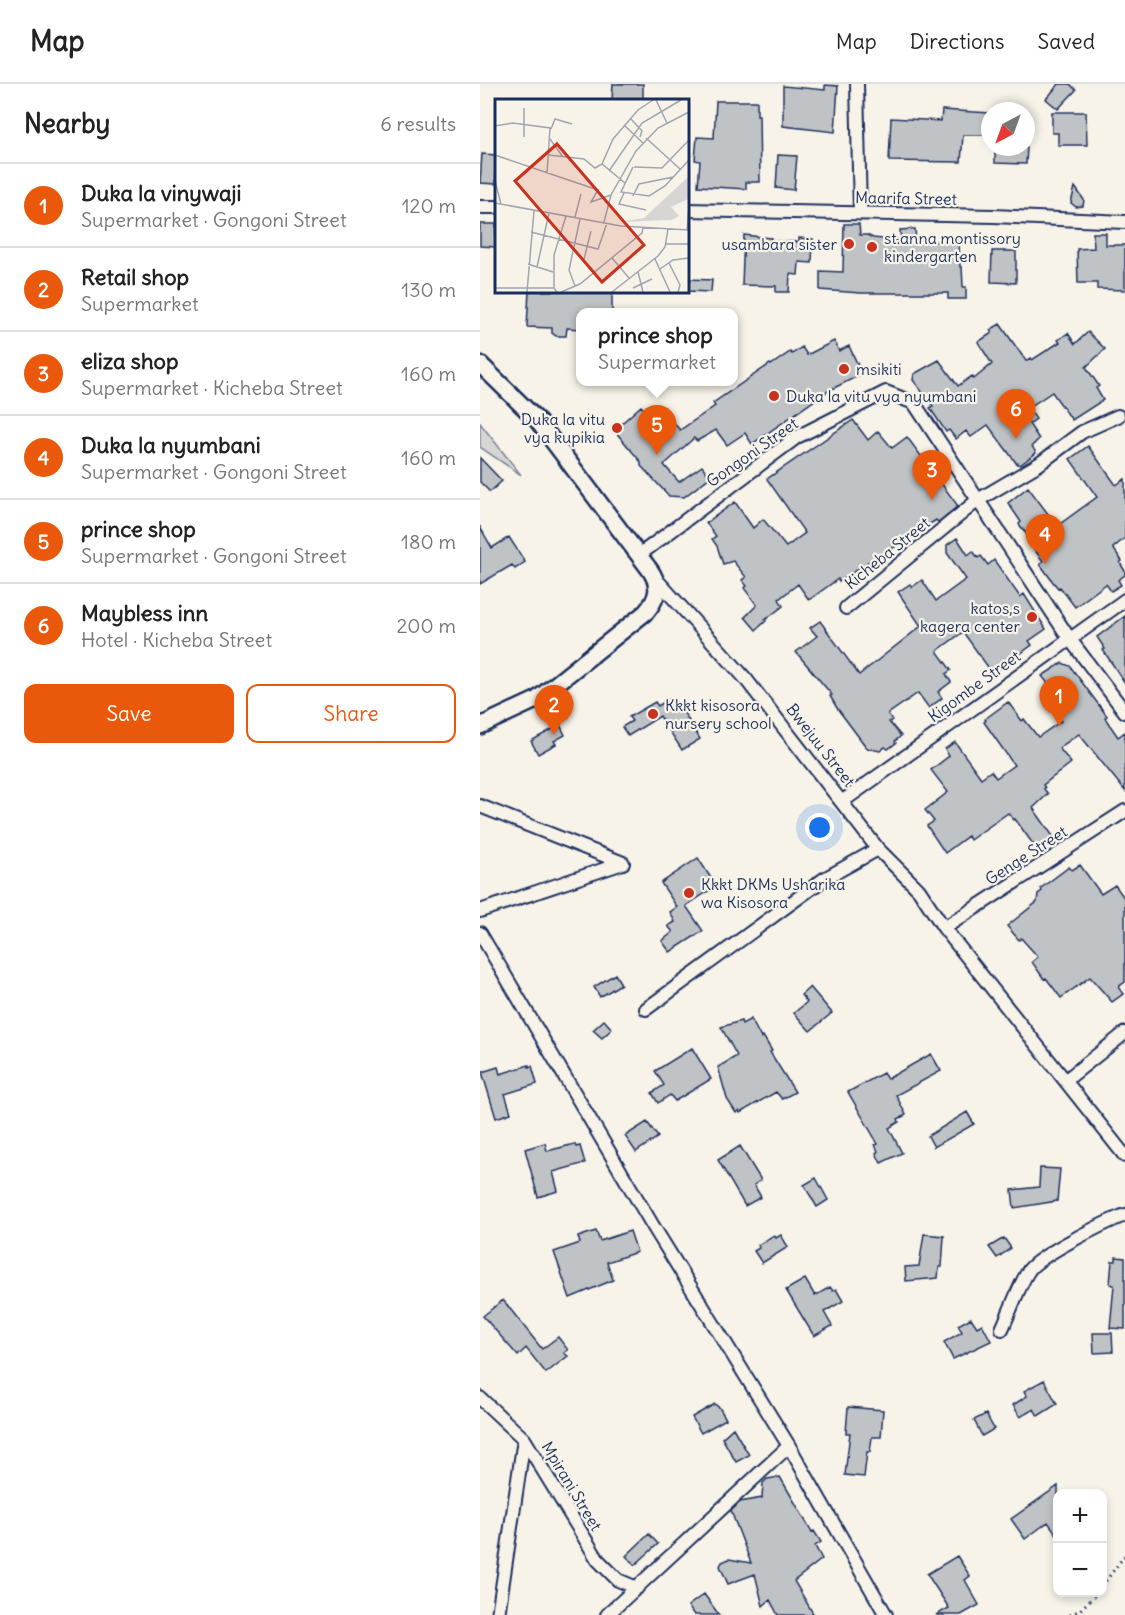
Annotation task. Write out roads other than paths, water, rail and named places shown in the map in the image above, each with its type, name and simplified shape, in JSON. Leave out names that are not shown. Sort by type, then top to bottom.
[{"type":"street","points":[[857,84],[860,213]]},
{"type":"street","name":"Maarifa Street","points":[[688,210],[994,216],[1125,222]]},
{"type":"street","name":"Bwejuu Street","points":[[480,364],[537,420],[657,580],[745,678],[843,801],[878,849],[919,890],[944,928],[1125,1156]]},
{"type":"street","name":"Gongoni Street","points":[[639,555],[797,437],[886,392],[914,403],[1069,638],[1125,712]]},
{"type":"street","name":"Kicheba Street","points":[[846,608],[978,500],[1039,464],[1082,432],[1118,416]]},
{"type":"street","points":[[480,726],[536,700],[646,612],[654,602],[658,590],[657,580]]},
{"type":"street","name":"Kigombe Street","points":[[843,801],[1125,600]]},
{"type":"street","points":[[480,806],[622,863],[480,911]]},
{"type":"street","name":"Genge Street","points":[[944,928],[1125,811]]},
{"type":"street","points":[[646,1009],[824,879],[878,849]]},
{"type":"street","points":[[480,933],[653,1226],[789,1446],[886,1615]]},
{"type":"street","points":[[1066,1080],[1125,1033]]},
{"type":"street","points":[[1002,1329],[1029,1270],[1038,1261],[1106,1222],[1125,1215]]},
{"type":"street","name":"Mpirani Street","points":[[480,1398],[524,1439],[598,1560],[618,1580],[638,1588]]},
{"type":"street","points":[[498,1615],[524,1439]]},
{"type":"street","points":[[607,1615],[789,1446]]},
{"type":"place","name":"usambara sister","points":[[849,244]]},
{"type":"place","name":"st.anna montissory kindergarten","points":[[872,247]]},
{"type":"place","name":"msikiti","points":[[844,369]]},
{"type":"place","name":"Duka la vitu vya nyumbani","points":[[774,396]]},
{"type":"place","name":"Duka la vitu vya kupikia","points":[[617,428]]},
{"type":"place","name":"Maybless inn","points":[[1016,439]]},
{"type":"place","name":"prince shop","points":[[657,455]]},
{"type":"place","name":"eliza shop","points":[[932,500]]},
{"type":"place","name":"Duka la nyumbani","points":[[1045,564]]},
{"type":"place","name":"katos,s kagera center","points":[[1032,617]]},
{"type":"place","name":"Kkkt kisosora nursery school","points":[[653,714]]},
{"type":"place","name":"Duka la vinywaji","points":[[1059,726]]},
{"type":"place","name":"Retail shop","points":[[554,735]]},
{"type":"place","name":"Kkkt DKMs Usharika wa Kisosora","points":[[689,893]]}]
